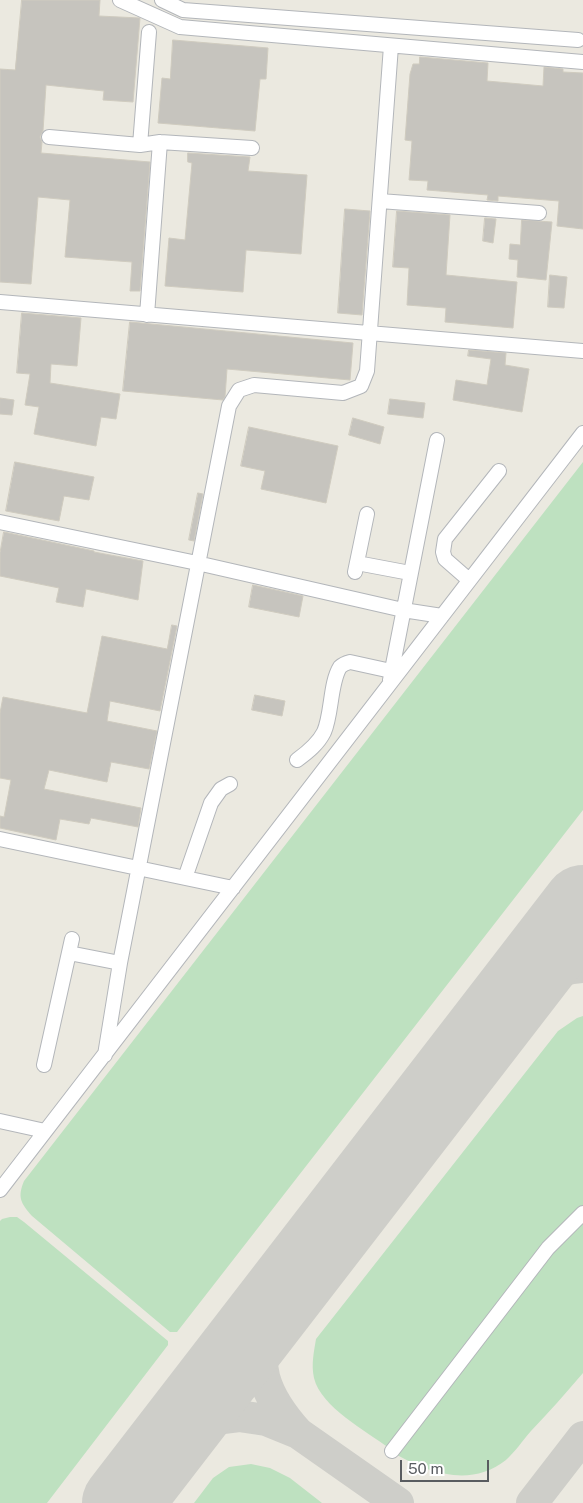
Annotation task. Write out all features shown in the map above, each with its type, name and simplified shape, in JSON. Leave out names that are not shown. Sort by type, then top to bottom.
[{"type":"street","points":[[120,0],[180,27],[583,62]]},
{"type":"street","points":[[162,0],[184,10],[578,40]]},
{"type":"street","points":[[140,145],[149,32]]},
{"type":"street","points":[[105,1054],[120,963],[229,406],[239,390],[254,385],[343,393],[361,386],[367,371],[391,46]]},
{"type":"street","points":[[49,137],[140,145],[160,142],[252,148]]},
{"type":"street","points":[[147,315],[160,142]]},
{"type":"street","points":[[380,201],[539,213]]},
{"type":"street","points":[[0,302],[583,351]]},
{"type":"street","points":[[0,1190],[233,888],[391,676],[442,616],[583,433]]},
{"type":"street","points":[[391,676],[437,440]]},
{"type":"street","points":[[469,580],[445,559],[443,546],[445,539],[499,471]]},
{"type":"street","points":[[367,514],[356,568],[410,573]]},
{"type":"street","points":[[0,522],[198,563],[403,610],[442,616]]},
{"type":"street","points":[[297,760],[313,747],[324,731],[336,676],[344,663],[350,662],[391,676]]},
{"type":"street","points":[[184,878],[211,803],[220,789],[230,784]]},
{"type":"street","points":[[0,838],[233,888]]},
{"type":"street","points":[[44,1065],[70,946],[120,963]]},
{"type":"street","points":[[0,1121],[45,1131]]},
{"type":"street","points":[[392,1451],[548,1248],[583,1213]]},
{"type":"green space","points":[[583,462],[583,810],[177,1332],[170,1332],[32,1216],[21,1200],[24,1181]]},
{"type":"green space","points":[[583,1016],[583,1208],[389,1448],[335,1408],[318,1389],[313,1368],[316,1339],[558,1031]]},
{"type":"green space","points":[[10,1217],[17,1217],[24,1222],[168,1341],[168,1345],[47,1503],[0,1503],[0,1221]]},
{"type":"green space","points":[[583,1219],[583,1373],[509,1457],[493,1468],[479,1473],[452,1475],[424,1468],[397,1455],[551,1252]]},
{"type":"green space","points":[[251,1464],[270,1468],[290,1478],[322,1503],[194,1503],[213,1478],[229,1467]]},
{"type":"building","points":[[22,0],[100,0],[99,16],[140,18],[133,102],[103,100],[104,91],[46,85],[43,131],[40,137],[42,142],[41,153],[150,162],[140,291],[130,291],[132,262],[65,257],[70,200],[38,197],[31,284],[0,282],[0,69],[15,70]]},
{"type":"building","points":[[173,40],[268,48],[266,79],[260,79],[255,131],[158,123],[162,78],[170,79]]},
{"type":"building","points":[[420,57],[488,63],[487,81],[543,86],[544,67],[563,69],[563,72],[583,73],[583,229],[557,226],[559,201],[498,196],[498,201],[487,200],[488,195],[427,190],[428,181],[409,180],[412,141],[405,140],[410,74],[413,64],[419,64]]},
{"type":"building","points":[[188,153],[250,157],[248,171],[307,175],[301,254],[246,250],[243,292],[165,286],[169,238],[185,240],[192,163],[188,162]]},
{"type":"building","points":[[345,209],[370,211],[362,315],[338,313]]},
{"type":"building","points":[[397,211],[450,215],[446,275],[517,282],[513,328],[445,322],[446,308],[407,305],[409,268],[393,267]]},
{"type":"building","points":[[485,218],[496,219],[493,243],[483,241]]},
{"type":"building","points":[[522,220],[552,222],[546,280],[517,277],[518,260],[509,259],[510,244],[520,245]]},
{"type":"building","points":[[550,275],[567,277],[564,308],[548,307]]},
{"type":"building","points":[[22,313],[81,318],[77,366],[51,364],[50,383],[120,394],[116,419],[101,417],[96,446],[34,434],[39,407],[25,405],[30,374],[17,373]]},
{"type":"building","points":[[130,322],[353,343],[350,380],[227,369],[225,397],[223,400],[123,391]]},
{"type":"building","points":[[469,350],[506,353],[505,365],[529,369],[522,412],[453,400],[456,380],[487,385],[491,359],[468,356]]},
{"type":"building","points":[[0,398],[14,400],[12,415],[0,414]]},
{"type":"building","points":[[390,399],[425,403],[423,418],[388,414]]},
{"type":"building","points":[[353,418],[384,427],[380,444],[349,435]]},
{"type":"building","points":[[249,427],[338,446],[326,503],[261,489],[265,471],[241,466]]},
{"type":"building","points":[[15,462],[94,477],[89,500],[64,496],[59,521],[6,511]]},
{"type":"building","points":[[198,493],[203,494],[194,541],[189,540]]},
{"type":"building","points":[[4,532],[143,561],[138,600],[86,589],[83,607],[56,602],[59,588],[0,576],[0,553]]},
{"type":"building","points":[[253,585],[303,596],[299,617],[249,607]]},
{"type":"building","points":[[172,625],[177,626],[160,711],[110,701],[107,721],[157,731],[149,769],[111,762],[107,782],[49,770],[44,789],[141,808],[138,827],[91,818],[89,824],[60,819],[56,840],[0,828],[0,816],[4,817],[11,780],[0,778],[0,713],[3,697],[87,713],[102,636],[167,649]]},
{"type":"building","points":[[255,695],[285,701],[282,716],[252,710]]},
{"type":"taxiway","points":[[507,1004],[524,990],[551,974],[583,967]]},
{"type":"taxiway","points":[[268,1313],[261,1348],[264,1378],[276,1405],[298,1433]]},
{"type":"taxiway","points":[[172,1438],[191,1426],[207,1420],[239,1416],[266,1420],[298,1433],[398,1503]]},
{"type":"taxiway","points":[[532,1503],[583,1437]]},
{"type":"runway","points":[[122,1503],[583,905]]}]
